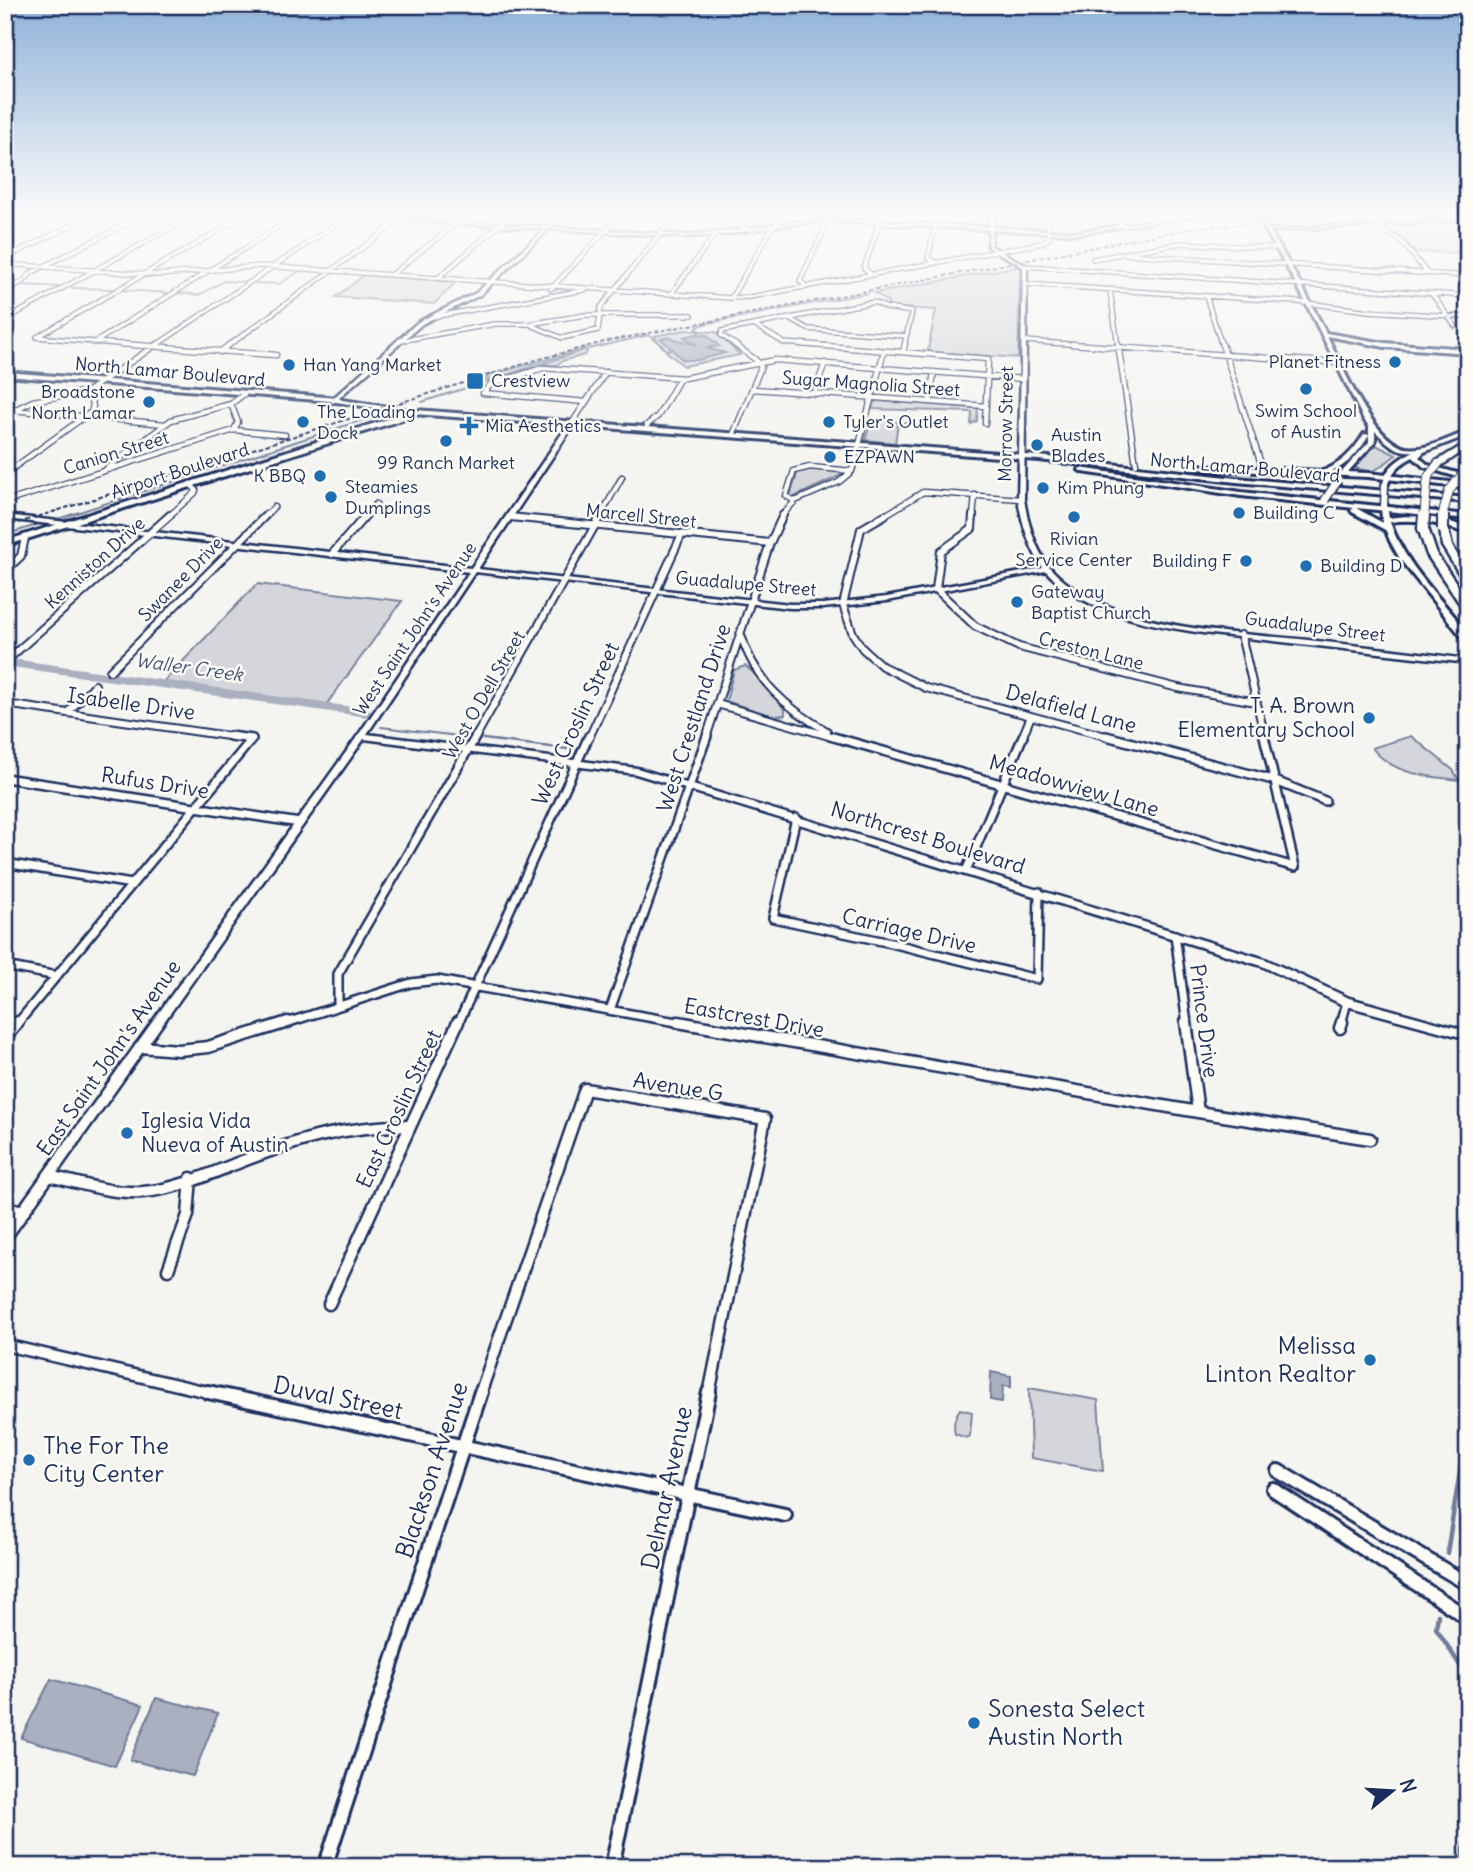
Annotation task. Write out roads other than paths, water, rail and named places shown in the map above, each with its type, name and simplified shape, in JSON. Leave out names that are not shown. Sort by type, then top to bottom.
[{"type":"highway","points":[[1468,444],[1443,465],[1428,488],[1423,507],[1423,528],[1432,555],[1468,608]]},
{"type":"highway","points":[[1443,465],[1468,455]]},
{"type":"highway","points":[[1467,475],[1447,494],[1441,512],[1447,545],[1468,580]]},
{"type":"main road","points":[[1306,300],[1369,422],[1386,441],[1398,448],[1415,450],[1431,447]]},
{"type":"main road","points":[[1316,320],[1367,341]]},
{"type":"main road","points":[[1323,334],[1468,351]]},
{"type":"main road","points":[[1328,342],[1336,338],[1349,338]]},
{"type":"main road","name":"North Lamar Boulevard","points":[[5,374],[1070,461],[1468,502]]},
{"type":"main road","name":"North Lamar Boulevard","points":[[332,401],[412,412],[445,411]]},
{"type":"main road","points":[[407,405],[412,412]]},
{"type":"main road","points":[[375,425],[384,416],[381,409]]},
{"type":"main road","points":[[375,425],[445,411]]},
{"type":"main road","name":"Airport Boulevard","points":[[5,544],[409,416],[412,412]]},
{"type":"main road","name":"North Lamar Boulevard","points":[[573,421],[660,428]]},
{"type":"main road","points":[[1322,473],[1334,470],[1361,444],[1369,422]]},
{"type":"main road","points":[[1369,422],[1372,442]]},
{"type":"main road","points":[[1366,435],[1372,442],[1403,459]]},
{"type":"main road","points":[[1465,435],[1403,459],[1385,481],[1384,507],[1386,525],[1406,561],[1468,639]]},
{"type":"main road","points":[[1323,501],[1372,442]]},
{"type":"main road","points":[[1421,452],[1416,457],[1421,463],[1467,475]]},
{"type":"main road","name":"North Lamar Boulevard","points":[[1021,458],[1059,466],[1204,482],[1468,502]]},
{"type":"main road","points":[[1070,461],[1322,473],[1341,477],[1368,475]]},
{"type":"main road","points":[[1351,464],[1356,470],[1385,481],[1468,486]]},
{"type":"main road","points":[[1059,466],[1204,489],[1323,501],[1363,513],[1386,525],[1404,519],[1447,523],[1468,532]]},
{"type":"main road","points":[[1335,504],[1468,517]]},
{"type":"street","points":[[5,320],[43,300]]},
{"type":"street","points":[[99,300],[37,337],[220,353],[276,355]]},
{"type":"street","points":[[94,343],[161,300]]},
{"type":"street","points":[[5,412],[33,401],[88,391],[225,300]]},
{"type":"street","points":[[220,353],[290,300]]},
{"type":"street","points":[[332,401],[420,323],[466,300]]},
{"type":"street","points":[[432,317],[534,300]]},
{"type":"street","points":[[530,324],[556,337],[569,337],[598,330],[598,314],[608,300]]},
{"type":"street","name":"Morrow Street","points":[[1025,300],[1020,499],[1026,525],[1047,569]]},
{"type":"street","points":[[1111,300],[1136,464]]},
{"type":"street","points":[[1207,300],[1263,470]]},
{"type":"street","points":[[1262,300],[1468,317]]},
{"type":"street","points":[[1437,300],[1455,326]]},
{"type":"street","points":[[733,435],[760,372],[759,363],[720,333],[874,302],[887,309],[912,312],[903,352]]},
{"type":"street","points":[[454,307],[457,311],[467,312]]},
{"type":"street","points":[[399,341],[495,324],[530,324],[598,314],[692,315]]},
{"type":"street","points":[[788,318],[808,329],[906,336]]},
{"type":"street","points":[[754,325],[784,343],[989,359],[985,423]]},
{"type":"street","points":[[1024,341],[1339,363]]},
{"type":"street","points":[[852,471],[797,468],[786,496],[795,501],[839,482],[852,471],[884,351]]},
{"type":"street","points":[[586,402],[486,395],[483,392],[490,384],[541,368],[680,378],[775,360],[1023,379]]},
{"type":"street","points":[[814,394],[825,363]]},
{"type":"street","name":"West Saint John's Avenue","points":[[245,901],[362,736],[606,372]]},
{"type":"street","points":[[930,401],[934,372]]},
{"type":"street","points":[[647,425],[658,416],[680,378]]},
{"type":"street","name":"Sugar Magnolia Street","points":[[753,389],[986,406]]},
{"type":"street","points":[[5,474],[86,417],[93,409],[88,391]]},
{"type":"street","points":[[102,472],[165,424],[184,415],[231,404],[244,394]]},
{"type":"street","points":[[231,404],[238,422],[234,430],[285,435]]},
{"type":"street","points":[[12,410],[165,424]]},
{"type":"street","name":"Canion Street","points":[[5,502],[234,430]]},
{"type":"street","name":"West O Dell Street","points":[[338,1006],[338,974],[470,749],[622,477]]},
{"type":"street","name":"Kenniston Drive","points":[[7,660],[195,493],[190,484]]},
{"type":"street","points":[[843,605],[861,529],[923,492],[1020,499]]},
{"type":"street","points":[[936,589],[938,555],[942,548],[972,529],[975,495]]},
{"type":"street","name":"West Crestland Drive","points":[[610,1010],[690,787],[770,543],[779,519],[795,501]]},
{"type":"street","points":[[332,554],[376,504]]},
{"type":"street","name":"Swanee Drive","points":[[110,671],[274,508]]},
{"type":"street","points":[[358,514],[367,514]]},
{"type":"street","name":"Guadalupe Street","points":[[5,517],[655,592],[807,606],[891,600],[1047,569],[1077,593],[1108,608],[1168,625],[1468,661]]},
{"type":"street","name":"Marcell Street","points":[[510,517],[770,543]]},
{"type":"street","name":"West Croslin Street","points":[[501,928],[682,534]]},
{"type":"street","points":[[5,571],[21,556],[25,538]]},
{"type":"street","name":"Creston Lane","points":[[936,589],[975,626],[1019,647],[1178,688],[1256,702]]},
{"type":"street","name":"Delafield Lane","points":[[843,605],[857,641],[871,657],[892,672],[926,688],[1273,780],[1325,801]]},
{"type":"street","name":"Meadowview Lane","points":[[741,632],[751,662],[767,688],[799,715],[844,740]]},
{"type":"street","points":[[1241,635],[1273,780]]},
{"type":"street","points":[[67,713],[96,685]]},
{"type":"street","name":"Isabelle Drive","points":[[5,704],[252,739],[196,808]]},
{"type":"street","name":"Meadowview Lane","points":[[717,704],[1294,866],[1293,850],[1273,780]]},
{"type":"street","points":[[966,871],[1031,716]]},
{"type":"street","name":"Northcrest Boulevard","points":[[362,736],[637,771],[1265,963],[1347,1002],[1468,1035]]},
{"type":"street","name":"Rufus Drive","points":[[5,778],[300,823]]},
{"type":"street","points":[[5,1038],[196,808]]},
{"type":"street","name":"Carriage Drive","points":[[796,818],[773,918],[1037,979],[1039,892]]},
{"type":"street","points":[[5,863],[132,884]]},
{"type":"street","name":"East Saint John's Avenue","points":[[5,1237],[245,901]]},
{"type":"street","name":"East Croslin Street","points":[[329,1304],[501,928]]},
{"type":"street","name":"Prince Drive","points":[[1175,935],[1198,1112]]},
{"type":"street","points":[[5,966],[57,976]]},
{"type":"street","name":"Eastcrest Drive","points":[[140,1047],[179,1050],[208,1047],[420,981],[460,982],[1198,1112],[1370,1139]]},
{"type":"street","points":[[1340,1028],[1347,1002]]},
{"type":"street","name":"Avenue G","points":[[585,1089],[765,1119]]},
{"type":"street","name":"Blackson Avenue","points":[[325,1867],[461,1446],[585,1089]]},
{"type":"street","name":"Delmar Avenue","points":[[612,1867],[765,1119]]},
{"type":"street","points":[[48,1176],[116,1192],[133,1193],[161,1189],[327,1131],[379,1122],[410,1125]]},
{"type":"street","points":[[167,1270],[188,1215],[191,1178]]},
{"type":"street","points":[[5,1209],[24,1210]]},
{"type":"street","name":"Duval Street","points":[[5,1345],[147,1379],[785,1515]]},
{"type":"street","points":[[1278,1471],[1468,1584]]},
{"type":"street","points":[[1273,1489],[1468,1618]]},
{"type":"water","points":[[707,335],[719,346],[706,348],[725,353],[698,360],[683,360],[661,339],[668,337],[697,345],[684,337]]},
{"type":"water","points":[[991,1372],[1011,1376],[1011,1387],[1003,1386],[1002,1402],[990,1400]]},
{"type":"water","points":[[51,1679],[143,1705],[115,1766],[21,1738]]},
{"type":"water","points":[[156,1698],[218,1713],[193,1776],[130,1760]]},
{"type":"waterway","points":[[698,335],[699,330],[696,328],[704,324],[830,300]]},
{"type":"waterway","points":[[422,402],[588,349],[649,335],[667,350],[673,349]]},
{"type":"waterway","points":[[58,519],[378,415]]},
{"type":"waterway","points":[[5,535],[37,525]]},
{"type":"waterway","name":"Waller Creek","points":[[5,662],[367,713]]},
{"type":"waterway","name":"Waller Creek","points":[[381,727],[467,737],[457,736]]},
{"type":"waterway","name":"Waller Creek","points":[[483,739],[568,749]]},
{"type":"waterway","points":[[1447,1553],[1468,1421]]},
{"type":"waterway","points":[[1438,1615],[1436,1628],[1468,1678]]},
{"type":"waterway","points":[[1462,1867],[1468,1810]]},
{"type":"railway","points":[[5,527],[536,360],[608,341],[818,300]]},
{"type":"place","name":"Planet Fitness","points":[[1395,362]]},
{"type":"place","name":"Han Yang Market","points":[[289,365]]},
{"type":"place","name":"Crestview","points":[[475,381]]},
{"type":"place","name":"Swim School of Austin","points":[[1306,389]]},
{"type":"place","name":"Broadstone North Lamar","points":[[149,402]]},
{"type":"place","name":"The Loading Dock","points":[[303,422]]},
{"type":"place","name":"Tyler's Outlet","points":[[829,422]]},
{"type":"place","name":"Mia Aesthetics","points":[[469,426]]},
{"type":"place","name":"99 Ranch Market","points":[[446,441]]},
{"type":"place","name":"Austin Blades","points":[[1037,445]]},
{"type":"place","name":"EZPAWN","points":[[830,457]]},
{"type":"place","name":"K BBQ","points":[[320,476]]},
{"type":"place","name":"Kim Phung","points":[[1043,488]]},
{"type":"place","name":"Steamies Dumplings","points":[[331,497]]},
{"type":"place","name":"Building C","points":[[1239,513]]},
{"type":"place","name":"Rivian Service Center","points":[[1074,517]]},
{"type":"place","name":"Building F","points":[[1246,561]]},
{"type":"place","name":"Building D","points":[[1306,566]]},
{"type":"place","name":"Gateway Baptist Church","points":[[1017,602]]},
{"type":"place","name":"T. A. Brown Elementary School","points":[[1369,718]]},
{"type":"place","name":"Iglesia Vida Nueva of Austin","points":[[127,1133]]},
{"type":"place","name":"Melissa Linton Realtor","points":[[1370,1360]]},
{"type":"place","name":"The For The City Center","points":[[29,1460]]},
{"type":"place","name":"Sonesta Select Austin North","points":[[974,1723]]}]
